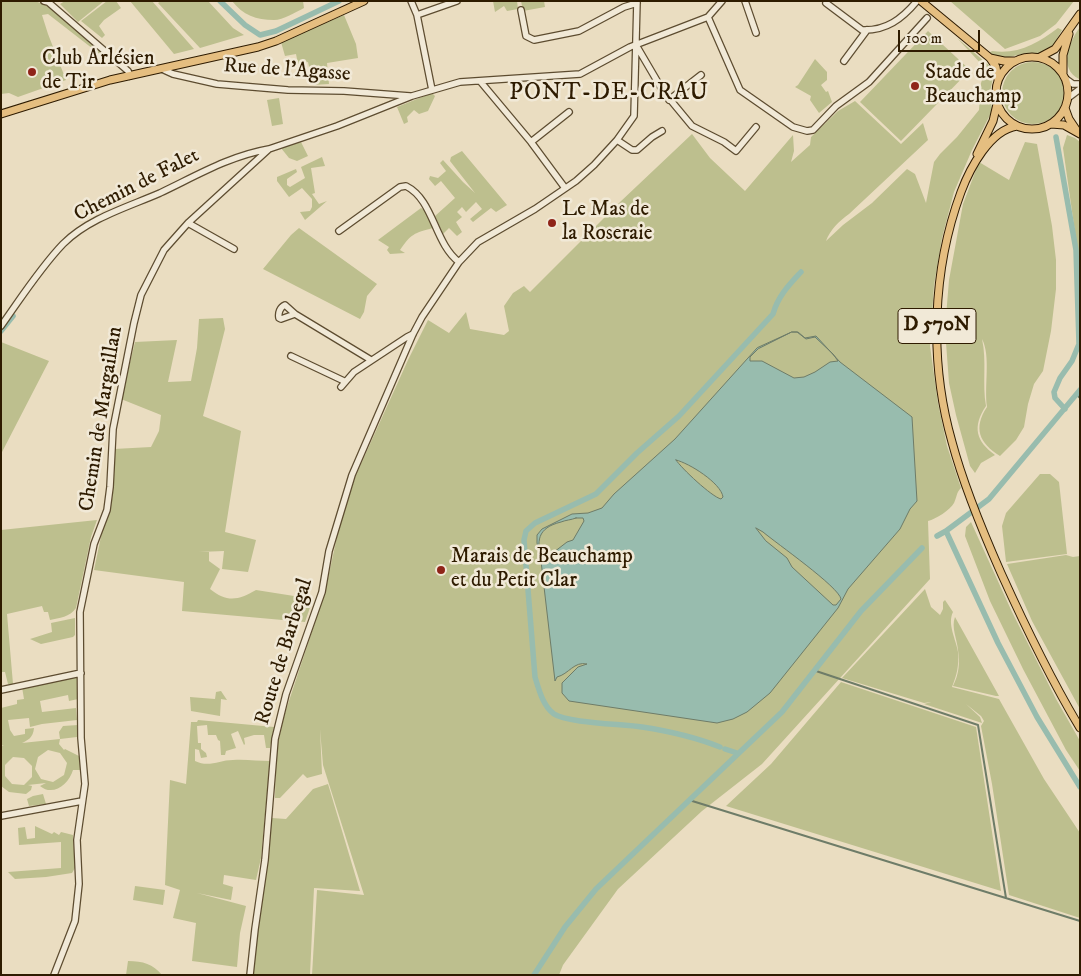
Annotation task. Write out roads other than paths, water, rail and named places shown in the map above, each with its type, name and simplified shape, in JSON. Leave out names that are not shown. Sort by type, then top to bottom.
[{"type":"main road","points":[[1,114],[110,80],[276,41],[364,1]]},
{"type":"main road","points":[[922,1],[990,58],[996,67],[998,80],[997,102],[1004,116],[1017,126],[1033,129],[1051,124],[1064,126],[1078,133]]},
{"type":"main road","points":[[1040,58],[1056,49],[1080,14]]},
{"type":"main road","points":[[1070,29],[1063,55],[1069,92],[1066,108],[1069,119],[1078,133]]},
{"type":"main road","points":[[990,58],[1004,61],[1016,61],[1030,57],[1040,58],[1050,62],[1065,76]]},
{"type":"main road","points":[[998,80],[1005,69],[1016,61]]},
{"type":"main road","name":"D 570N","points":[[997,102],[993,121],[957,203],[947,241],[937,322],[941,392],[951,441],[965,486],[984,532],[1037,651],[1080,728]]},
{"type":"main road","points":[[1051,124],[1066,108]]},
{"type":"main road","name":"D 570N","points":[[972,168],[987,145],[999,132],[1005,128],[1017,126]]},
{"type":"street","points":[[44,1],[49,3],[101,46],[128,71],[130,76]]},
{"type":"street","points":[[411,1],[417,15],[432,90]]},
{"type":"street","points":[[417,15],[457,1]]},
{"type":"street","points":[[722,1],[708,17],[740,90],[793,127],[807,131],[812,130],[836,106],[869,82],[927,18]]},
{"type":"street","points":[[745,1],[756,33]]},
{"type":"street","points":[[826,3],[862,30],[868,30],[897,22],[917,1]]},
{"type":"street","points":[[521,10],[526,36],[534,40],[579,31],[636,2]]},
{"type":"street","name":"Route de Barbegal","points":[[250,975],[265,860],[275,739],[282,709],[322,592],[329,550],[352,475],[407,352],[413,334],[459,262],[478,242],[528,213],[565,188],[594,165],[617,140],[634,116],[636,2]]},
{"type":"street","name":"Chemin de Margaillan","points":[[54,975],[75,921],[79,884],[77,840],[85,784],[81,738],[80,612],[94,544],[107,510],[113,429],[134,323],[141,295],[164,250],[188,222],[269,149],[337,126],[412,96],[460,82],[574,75],[586,71],[636,45],[708,17]]},
{"type":"street","points":[[636,26],[642,35],[650,40]]},
{"type":"street","points":[[844,61],[868,30]]},
{"type":"street","points":[[636,45],[669,100],[692,126],[724,142],[736,151],[756,127]]},
{"type":"street","name":"Rue de l'Agasse","points":[[162,68],[173,74],[217,84],[288,90],[344,91],[412,96]]},
{"type":"street","points":[[669,100],[701,75]]},
{"type":"street","points":[[1065,76],[1073,84],[1080,84]]},
{"type":"street","points":[[480,80],[531,142],[565,188]]},
{"type":"street","points":[[1068,98],[1080,89]]},
{"type":"street","points":[[531,142],[569,112]]},
{"type":"street","points":[[617,140],[632,150],[638,150],[652,137],[662,131]]},
{"type":"street","name":"Chemin de Falet","points":[[1,326],[48,261],[64,243],[87,226],[168,189],[201,171],[251,152],[269,149]]},
{"type":"street","points":[[236,158],[251,164]]},
{"type":"street","points":[[339,231],[400,187],[406,186],[424,204],[449,253],[459,262]]},
{"type":"street","points":[[188,222],[234,249]]},
{"type":"street","points":[[295,314],[371,360]]},
{"type":"street","points":[[292,356],[343,384],[371,360],[413,334]]},
{"type":"street","points":[[1,690],[81,673]]},
{"type":"street","points":[[1,816],[82,800]]},
{"type":"waterway","points":[[220,1],[245,25],[260,35],[276,31],[339,1]]},
{"type":"waterway","points":[[1056,137],[1076,250],[1079,344],[1072,361],[1060,378],[1054,392],[1055,398],[1065,409]]},
{"type":"waterway","points":[[720,747],[662,730],[571,719],[561,717],[550,711],[542,697],[535,677],[524,540],[526,531],[535,523],[596,494],[637,453],[679,416],[773,314],[781,296],[801,272]]},
{"type":"waterway","points":[[1,331],[13,316]]},
{"type":"waterway","points":[[1080,390],[989,499],[946,531],[998,643],[1037,717],[1080,787]]},
{"type":"waterway","points":[[1077,395],[1080,398]]},
{"type":"waterway","points":[[937,536],[946,531]]},
{"type":"waterway","points":[[534,975],[565,927],[596,889],[782,712],[861,611],[922,548]]},
{"type":"waterway","points":[[813,670],[978,725],[1006,898]]},
{"type":"waterway","points":[[725,749],[737,753]]},
{"type":"waterway","points":[[689,800],[1080,921]]},
{"type":"place","name":"Club Arlésien de Tir","points":[[32,72]]},
{"type":"place","name":"Stade de Beauchamp","points":[[915,86]]},
{"type":"place","name":"Le Mas de la Roseraie","points":[[552,223]]},
{"type":"place","name":"Marais de Beauchamp et du Petit Clar","points":[[441,570]]},
{"type":"district","name":"PONT-DE-CRAU","points":[[609,94]]}]
